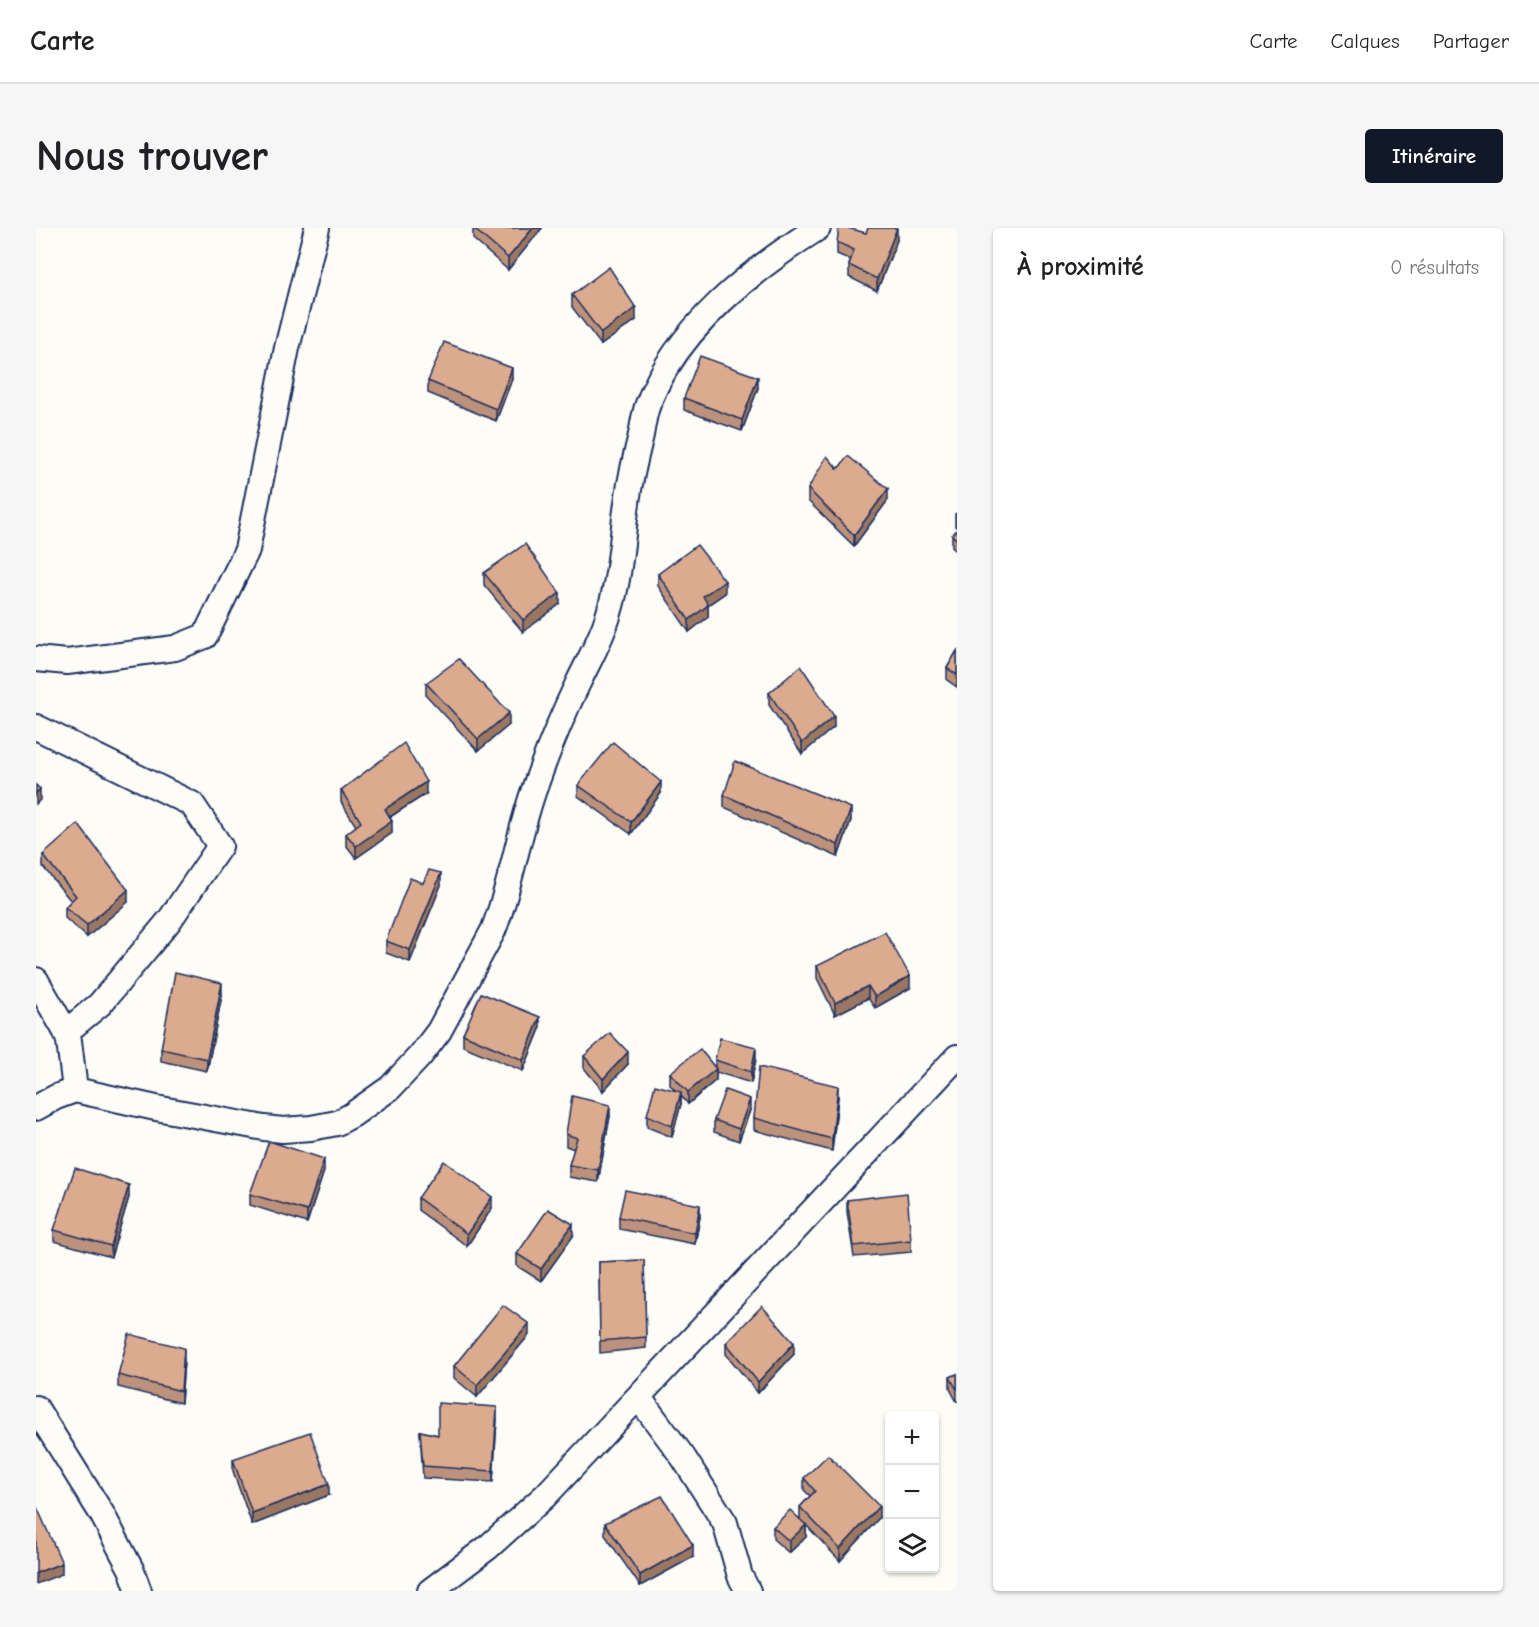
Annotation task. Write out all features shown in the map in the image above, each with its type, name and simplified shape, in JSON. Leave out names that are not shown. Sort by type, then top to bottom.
[{"type":"street","points":[[36,659],[67,662],[175,648],[205,636],[247,550],[287,348],[317,228]]},
{"type":"street","points":[[36,1108],[75,1090],[264,1128],[284,1130],[311,1128],[337,1123],[352,1115],[390,1088],[420,1056],[439,1031],[493,932],[531,795],[558,727],[609,615],[616,588],[630,484],[647,405],[664,371],[697,326],[713,309],[786,248],[818,228]]},
{"type":"street","points":[[36,727],[192,804],[220,846],[169,921],[100,1004],[66,1032]]},
{"type":"street","points":[[36,980],[66,1032],[75,1090]]},
{"type":"street","points":[[430,1591],[488,1548],[545,1496],[957,1057]]},
{"type":"street","points":[[639,1398],[683,1458],[725,1523],[740,1576],[748,1591]]},
{"type":"street","points":[[36,1408],[102,1514],[131,1569],[139,1591]]},
{"type":"building","points":[[473,228],[533,228],[508,258]]},
{"type":"building","points":[[839,228],[866,233],[868,228],[897,228],[877,279],[849,265],[854,250],[837,242]]},
{"type":"building","points":[[609,267],[636,308],[601,333],[572,295]]},
{"type":"building","points":[[444,342],[512,368],[496,409],[428,381]]},
{"type":"building","points":[[700,356],[758,377],[742,420],[684,398]]},
{"type":"building","points":[[827,456],[838,469],[848,456],[888,489],[854,535],[808,489]]},
{"type":"building","points":[[957,530],[957,540],[952,535]]},
{"type":"building","points":[[525,544],[560,593],[523,620],[484,573]]},
{"type":"building","points":[[697,545],[725,581],[703,596],[708,605],[689,620],[658,574]]},
{"type":"building","points":[[957,651],[957,675],[947,668]]},
{"type":"building","points":[[459,659],[509,713],[478,739],[426,683]]},
{"type":"building","points":[[801,666],[834,716],[802,743],[769,693]]},
{"type":"building","points":[[613,742],[661,782],[631,822],[578,785]]},
{"type":"building","points":[[404,743],[426,782],[385,809],[392,821],[356,846],[346,834],[361,822],[341,790]]},
{"type":"building","points":[[735,761],[851,808],[838,845],[724,795]]},
{"type":"building","points":[[78,824],[128,890],[87,925],[65,907],[76,896],[43,855]]},
{"type":"building","points":[[429,870],[441,873],[410,950],[386,941],[410,878],[423,883]]},
{"type":"building","points":[[885,932],[910,976],[875,997],[868,986],[835,1003],[817,966]]},
{"type":"building","points":[[175,972],[222,983],[207,1059],[161,1049]]},
{"type":"building","points":[[481,993],[540,1017],[523,1060],[463,1034]]},
{"type":"building","points":[[610,1033],[628,1052],[603,1079],[584,1056]]},
{"type":"building","points":[[720,1038],[756,1047],[751,1072],[715,1060]]},
{"type":"building","points":[[700,1049],[716,1069],[688,1092],[670,1073]]},
{"type":"building","points":[[759,1067],[838,1086],[832,1139],[754,1118]]},
{"type":"building","points":[[655,1085],[681,1092],[672,1126],[647,1115]]},
{"type":"building","points":[[725,1090],[750,1099],[739,1129],[714,1120]]},
{"type":"building","points":[[572,1096],[610,1105],[598,1170],[569,1165],[577,1138],[566,1134]]},
{"type":"building","points":[[269,1141],[324,1159],[307,1211],[250,1194]]},
{"type":"building","points":[[444,1161],[492,1197],[467,1234],[418,1198]]},
{"type":"building","points":[[75,1168],[129,1185],[111,1246],[54,1230]]},
{"type":"building","points":[[625,1190],[700,1205],[695,1233],[619,1217]]},
{"type":"building","points":[[907,1193],[911,1240],[854,1246],[847,1200]]},
{"type":"building","points":[[548,1209],[573,1224],[541,1269],[517,1254]]},
{"type":"building","points":[[644,1260],[646,1337],[600,1341],[599,1262]]},
{"type":"building","points":[[503,1305],[529,1324],[477,1385],[454,1366]]},
{"type":"building","points":[[762,1306],[794,1343],[758,1382],[726,1343]]},
{"type":"building","points":[[129,1334],[184,1348],[181,1391],[118,1375]]},
{"type":"building","points":[[957,1374],[957,1390],[950,1377]]},
{"type":"building","points":[[438,1403],[497,1407],[493,1471],[423,1466],[420,1431],[438,1435]]},
{"type":"building","points":[[310,1432],[329,1484],[252,1513],[233,1459]]},
{"type":"building","points":[[828,1455],[879,1506],[840,1549],[800,1507],[815,1491],[804,1478]]},
{"type":"building","points":[[662,1496],[693,1545],[640,1575],[605,1523]]},
{"type":"building","points":[[36,1505],[62,1563],[36,1573]]},
{"type":"building","points":[[790,1510],[806,1525],[789,1541],[773,1527]]}]
